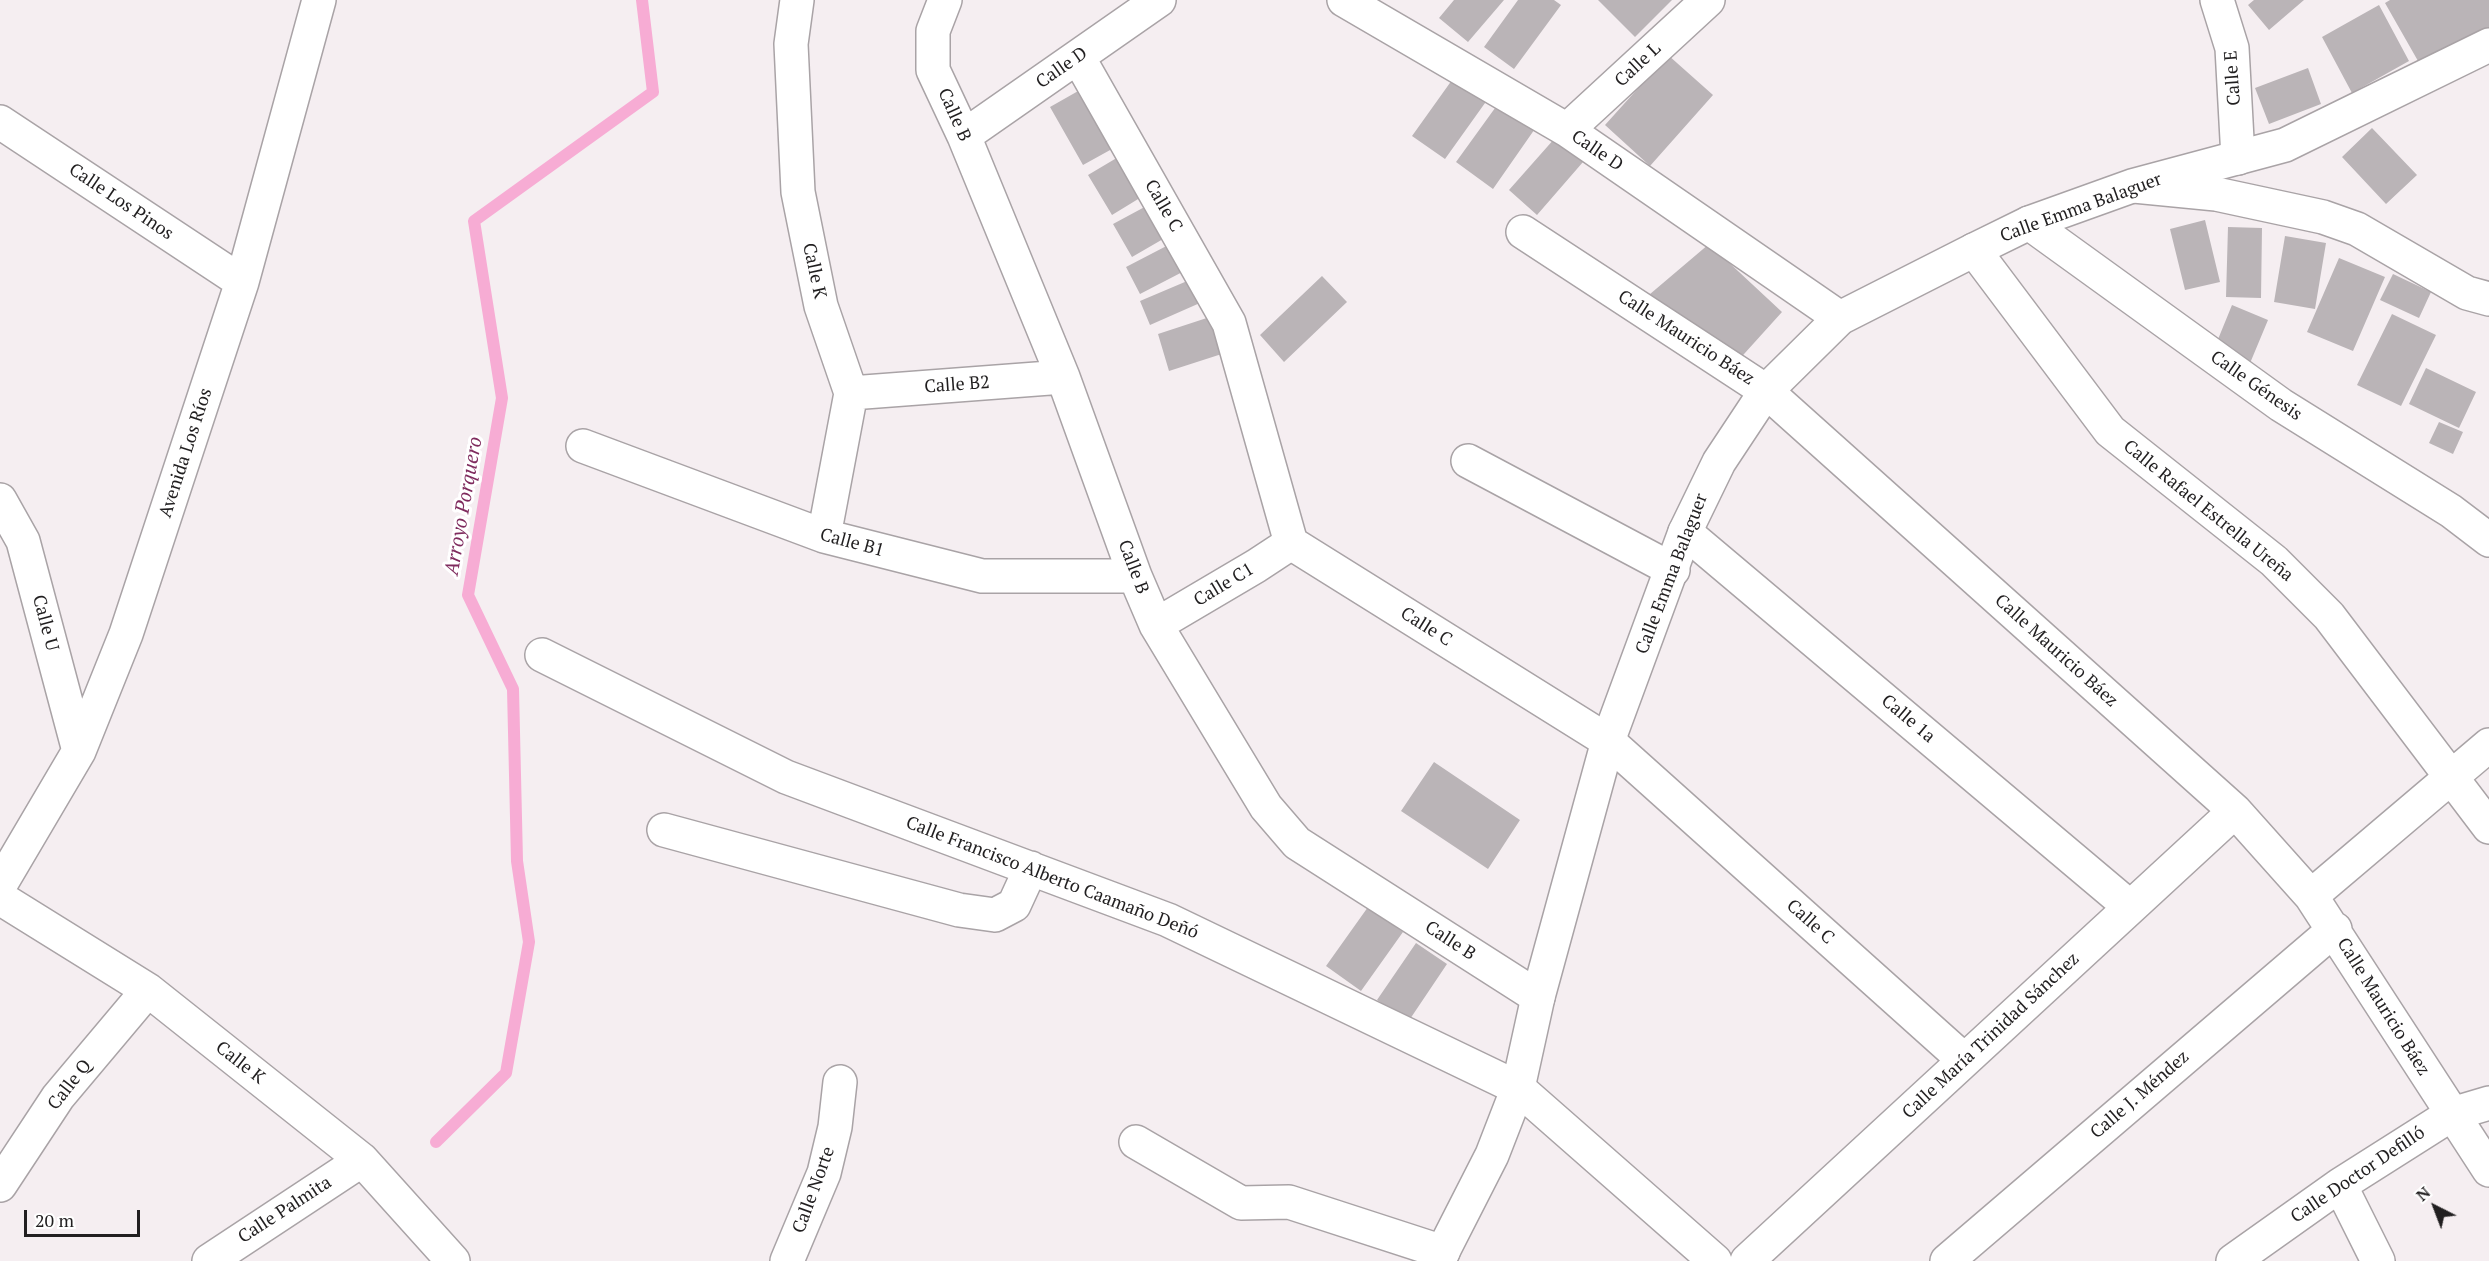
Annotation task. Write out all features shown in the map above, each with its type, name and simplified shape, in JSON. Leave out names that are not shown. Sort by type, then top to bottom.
[{"type":"street","name":"Avenida Los Ríos","points":[[0,885],[79,751],[126,634],[242,282],[319,0]]},
{"type":"street","name":"Calle K","points":[[797,0],[791,44],[798,192],[821,306],[851,393],[824,536]]},
{"type":"street","name":"Calle B","points":[[945,0],[933,31],[933,70],[964,136],[1063,377],[1135,576],[1156,625],[1266,807],[1297,843],[1538,997]]},
{"type":"street","name":"Calle D","points":[[964,136],[1159,0]]},
{"type":"street","name":"Calle D","points":[[1344,0],[1567,130],[1840,318]]},
{"type":"street","name":"Calle L","points":[[1567,130],[1708,0]]},
{"type":"street","name":"Calle E","points":[[2217,0],[2232,48],[2238,158]]},
{"type":"street","name":"Calle Emma Balaguer","points":[[1441,1256],[1492,1155],[1518,1088],[1538,997],[1608,741],[1673,570],[1685,532],[1719,462],[1766,391],[1840,318],[2029,223],[2132,186],[2285,145],[2489,45]]},
{"type":"street","name":"Calle C","points":[[1078,57],[1229,324],[1291,543],[1608,741],[1964,1060]]},
{"type":"street","name":"Calle Los Pinos","points":[[0,122],[242,282]]},
{"type":"street","points":[[2132,186],[2216,194],[2323,217],[2357,229],[2467,293],[2489,299]]},
{"type":"street","name":"Calle Génesis","points":[[2029,223],[2281,405],[2451,511],[2489,540]]},
{"type":"street","name":"Calle Mauricio Báez","points":[[1522,232],[1766,391],[2235,811],[2311,896],[2335,929],[2451,1114],[2489,1170]]},
{"type":"street","name":"Calle Rafael Estrella Ureña","points":[[1974,250],[2110,431],[2274,561],[2329,616],[2489,827]]},
{"type":"street","name":"Calle B2","points":[[851,393],[1063,377]]},
{"type":"street","name":"Calle B1","points":[[583,446],[824,536],[982,576],[1135,576]]},
{"type":"street","points":[[1468,461],[1673,570]]},
{"type":"street","name":"Calle U","points":[[0,500],[23,541],[79,751]]},
{"type":"street","name":"Calle 1a","points":[[1685,532],[2130,907]]},
{"type":"street","name":"Calle C1","points":[[1156,625],[1291,543]]},
{"type":"street","name":"Calle Francisco Alberto Caamaño Deñó","points":[[542,655],[786,777],[1168,920],[1518,1088],[1715,1261]]},
{"type":"street","points":[[2311,896],[2489,745]]},
{"type":"street","name":"Calle María Trinidad Sánchez","points":[[1747,1261],[2235,811]]},
{"type":"street","points":[[664,830],[959,910],[995,915],[1014,905],[1031,868]]},
{"type":"street","name":"Calle K","points":[[0,898],[148,990],[362,1160],[453,1261]]},
{"type":"street","name":"Calle J. Méndez","points":[[1947,1261],[2335,929]]},
{"type":"street","name":"Calle Q","points":[[0,1185],[58,1097],[148,990]]},
{"type":"street","name":"Calle Norte","points":[[787,1261],[824,1173],[836,1127],[840,1082]]},
{"type":"street","name":"Calle Doctor Defilló","points":[[2233,1261],[2340,1185],[2451,1114],[2489,1103]]},
{"type":"street","points":[[1136,1142],[1241,1203],[1289,1202],[1441,1256]]},
{"type":"street","name":"Calle Palmita","points":[[226,1257],[362,1160]]},
{"type":"street","points":[[2340,1185],[2378,1261]]},
{"type":"building","points":[[1454,0],[1504,0],[1468,42],[1439,18]]},
{"type":"building","points":[[1518,0],[1554,0],[1561,5],[1514,69],[1484,47]]},
{"type":"building","points":[[1598,0],[1672,0],[1635,37]]},
{"type":"building","points":[[2254,0],[2304,0],[2269,30],[2248,5]]},
{"type":"building","points":[[2390,0],[2489,0],[2489,28],[2422,68],[2385,3]]},
{"type":"building","points":[[2379,5],[2409,61],[2352,93],[2322,37]]},
{"type":"building","points":[[1668,55],[1713,95],[1650,166],[1605,125]]},
{"type":"building","points":[[2308,68],[2321,104],[2269,124],[2255,88]]},
{"type":"building","points":[[1457,73],[1490,96],[1445,159],[1412,136]]},
{"type":"building","points":[[1087,86],[1121,144],[1083,165],[1050,107]]},
{"type":"building","points":[[1503,97],[1539,123],[1493,189],[1456,162]]},
{"type":"building","points":[[2372,128],[2417,175],[2386,204],[2342,157]]},
{"type":"building","points":[[1555,138],[1583,162],[1537,215],[1509,190]]},
{"type":"building","points":[[1125,153],[1148,193],[1112,215],[1088,175]]},
{"type":"building","points":[[1152,203],[1170,235],[1132,257],[1113,224]]},
{"type":"building","points":[[2205,220],[2220,282],[2185,290],[2170,229]]},
{"type":"building","points":[[2228,227],[2262,228],[2261,298],[2226,297]]},
{"type":"building","points":[[2285,236],[2326,243],[2315,309],[2274,302]]},
{"type":"building","points":[[1178,240],[1192,267],[1140,294],[1126,267]]},
{"type":"building","points":[[1709,244],[1782,312],[1735,364],[1643,300]]},
{"type":"building","points":[[2339,258],[2385,277],[2353,351],[2307,332]]},
{"type":"building","points":[[2393,274],[2431,292],[2419,318],[2380,300]]},
{"type":"building","points":[[1199,276],[1209,299],[1150,325],[1140,301]]},
{"type":"building","points":[[1322,276],[1347,302],[1284,362],[1260,335]]},
{"type":"building","points":[[2232,305],[2268,320],[2248,368],[2212,354]]},
{"type":"building","points":[[1219,314],[1231,351],[1169,371],[1158,334]]},
{"type":"building","points":[[2392,314],[2436,335],[2401,406],[2357,385]]},
{"type":"building","points":[[2426,368],[2476,392],[2459,428],[2409,404]]},
{"type":"building","points":[[2439,422],[2463,432],[2453,454],[2429,443]]},
{"type":"building","points":[[1434,762],[1520,820],[1488,869],[1401,811]]},
{"type":"building","points":[[1368,907],[1403,932],[1361,991],[1326,966]]},
{"type":"building","points":[[1416,943],[1447,964],[1408,1022],[1377,1000]]},
{"type":"waterway","name":"Arroyo Porquero","points":[[436,1142],[506,1073],[529,942],[517,861],[513,689],[468,595],[502,398],[474,221],[653,92],[642,0]]}]
